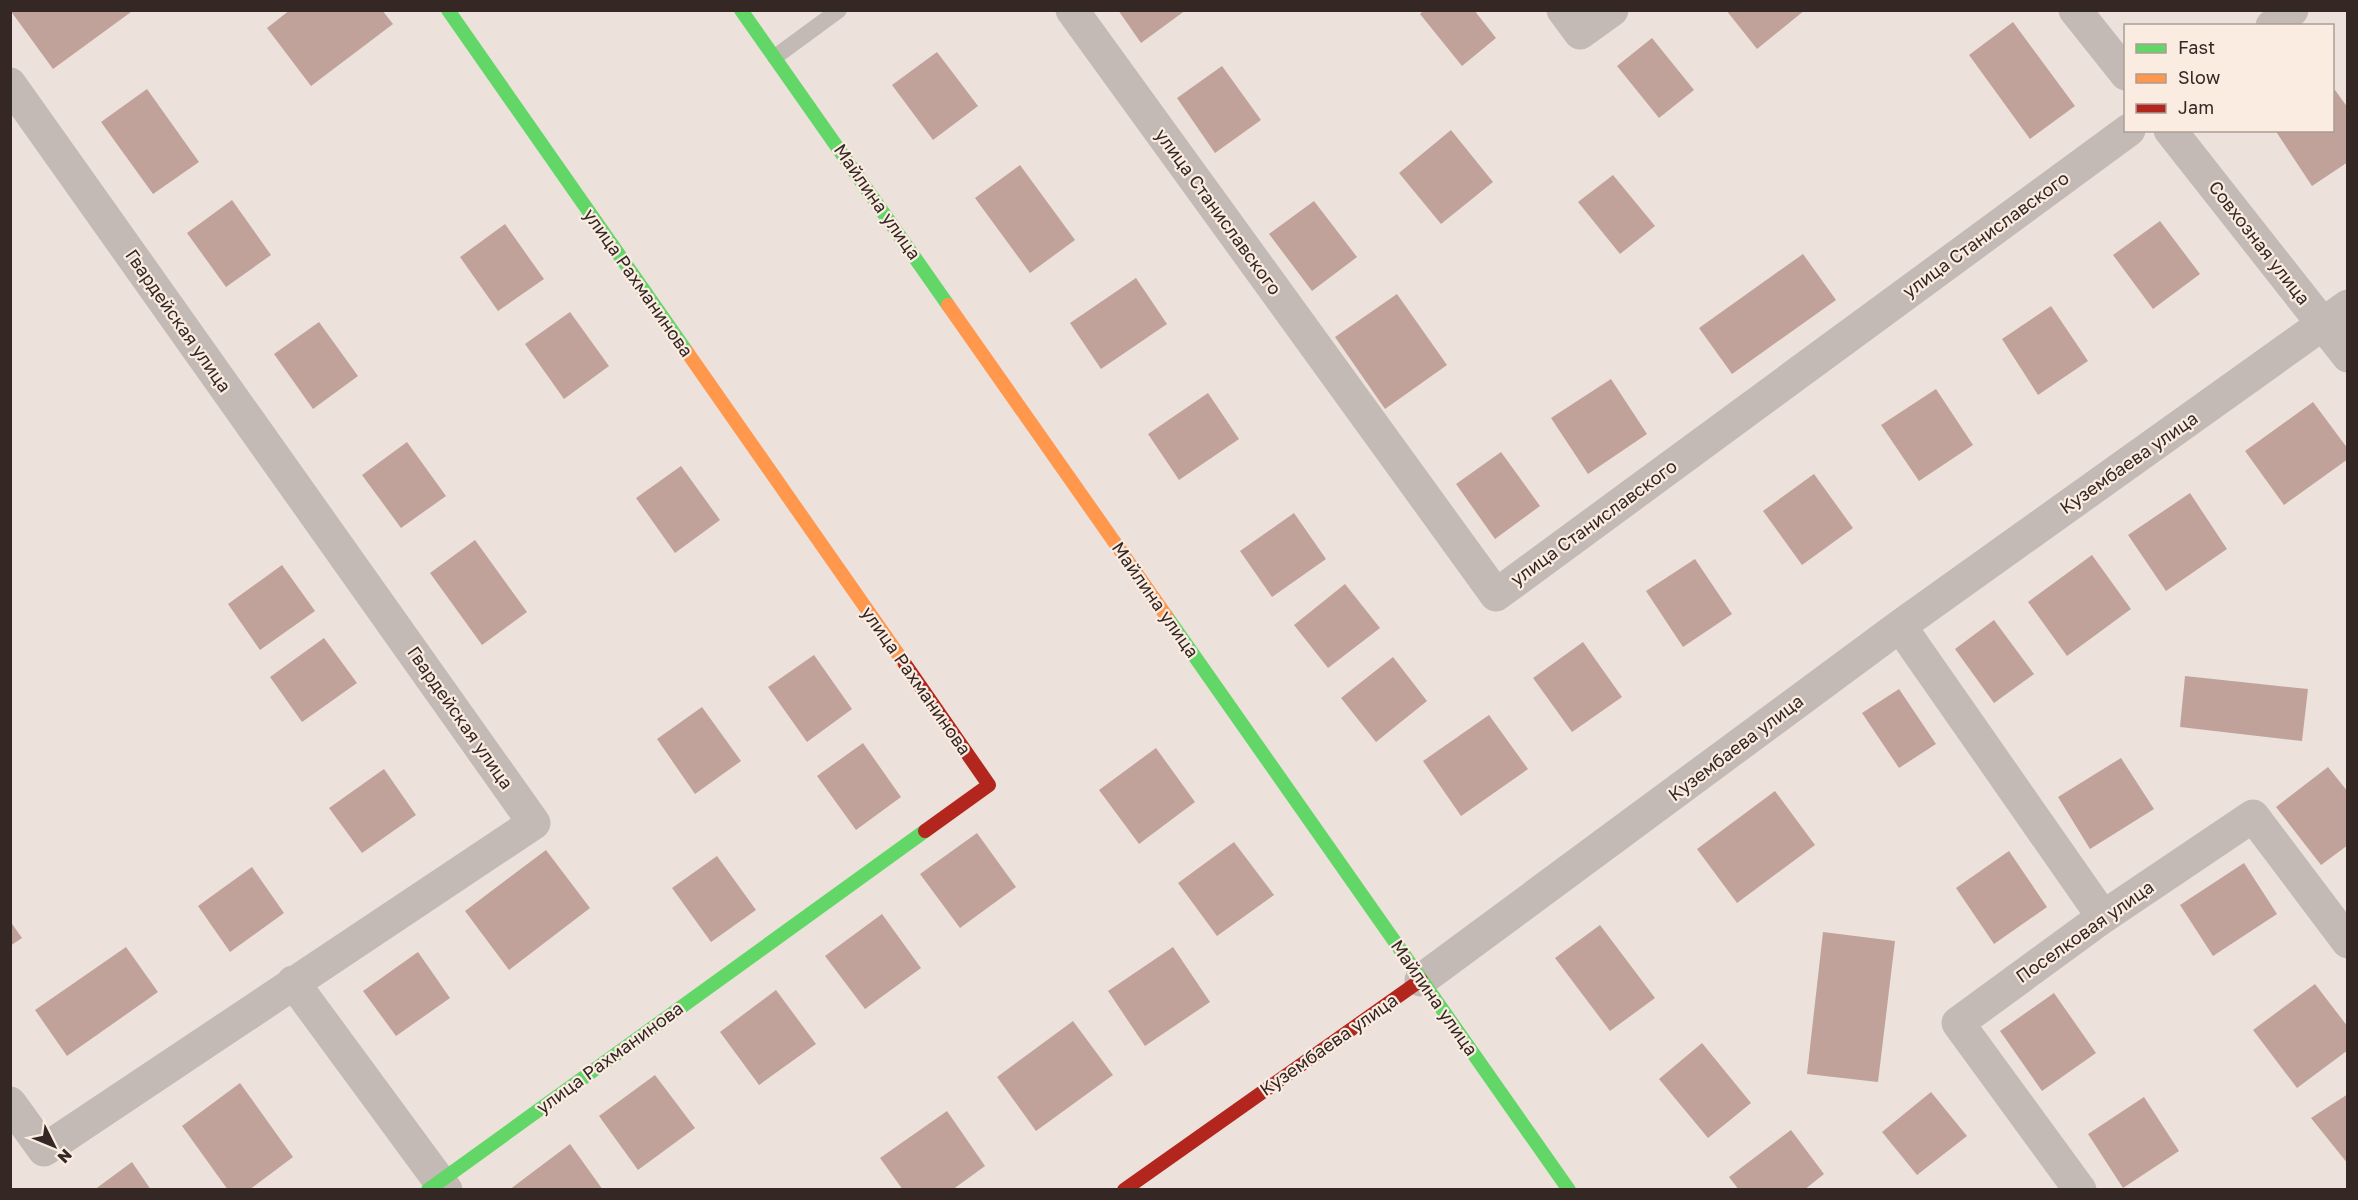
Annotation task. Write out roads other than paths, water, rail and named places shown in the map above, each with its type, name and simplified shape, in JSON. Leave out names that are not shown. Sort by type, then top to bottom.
[{"type":"street","name":"улица Рахманинова","points":[[438,1187],[989,785],[448,10]]},
{"type":"street","name":"Майлина улица","points":[[741,10],[1569,1190]]},
{"type":"street","name":"улица Станиславского","points":[[1072,10],[1496,595],[2126,132]]},
{"type":"street","points":[[1563,10],[1580,33],[1612,10]]},
{"type":"street","points":[[2075,10],[2124,71]]},
{"type":"street","points":[[2274,24],[2292,10]]},
{"type":"street","name":"Гвардейская улица","points":[[10,84],[534,823],[44,1150],[10,1103]]},
{"type":"street","name":"Совхозная улица","points":[[2172,132],[2336,315],[2348,356]]},
{"type":"street","name":"Кузембаева улица","points":[[1124,1190],[1421,980],[1900,626],[2336,315]]},
{"type":"street","points":[[1900,626],[2103,917]]},
{"type":"street","name":"Поселковая улица","points":[[2080,1190],[1958,1023],[2103,917],[2253,816],[2348,942]]},
{"type":"street","points":[[293,982],[438,1187]]},
{"type":"lane","points":[[776,57],[839,10]]}]
